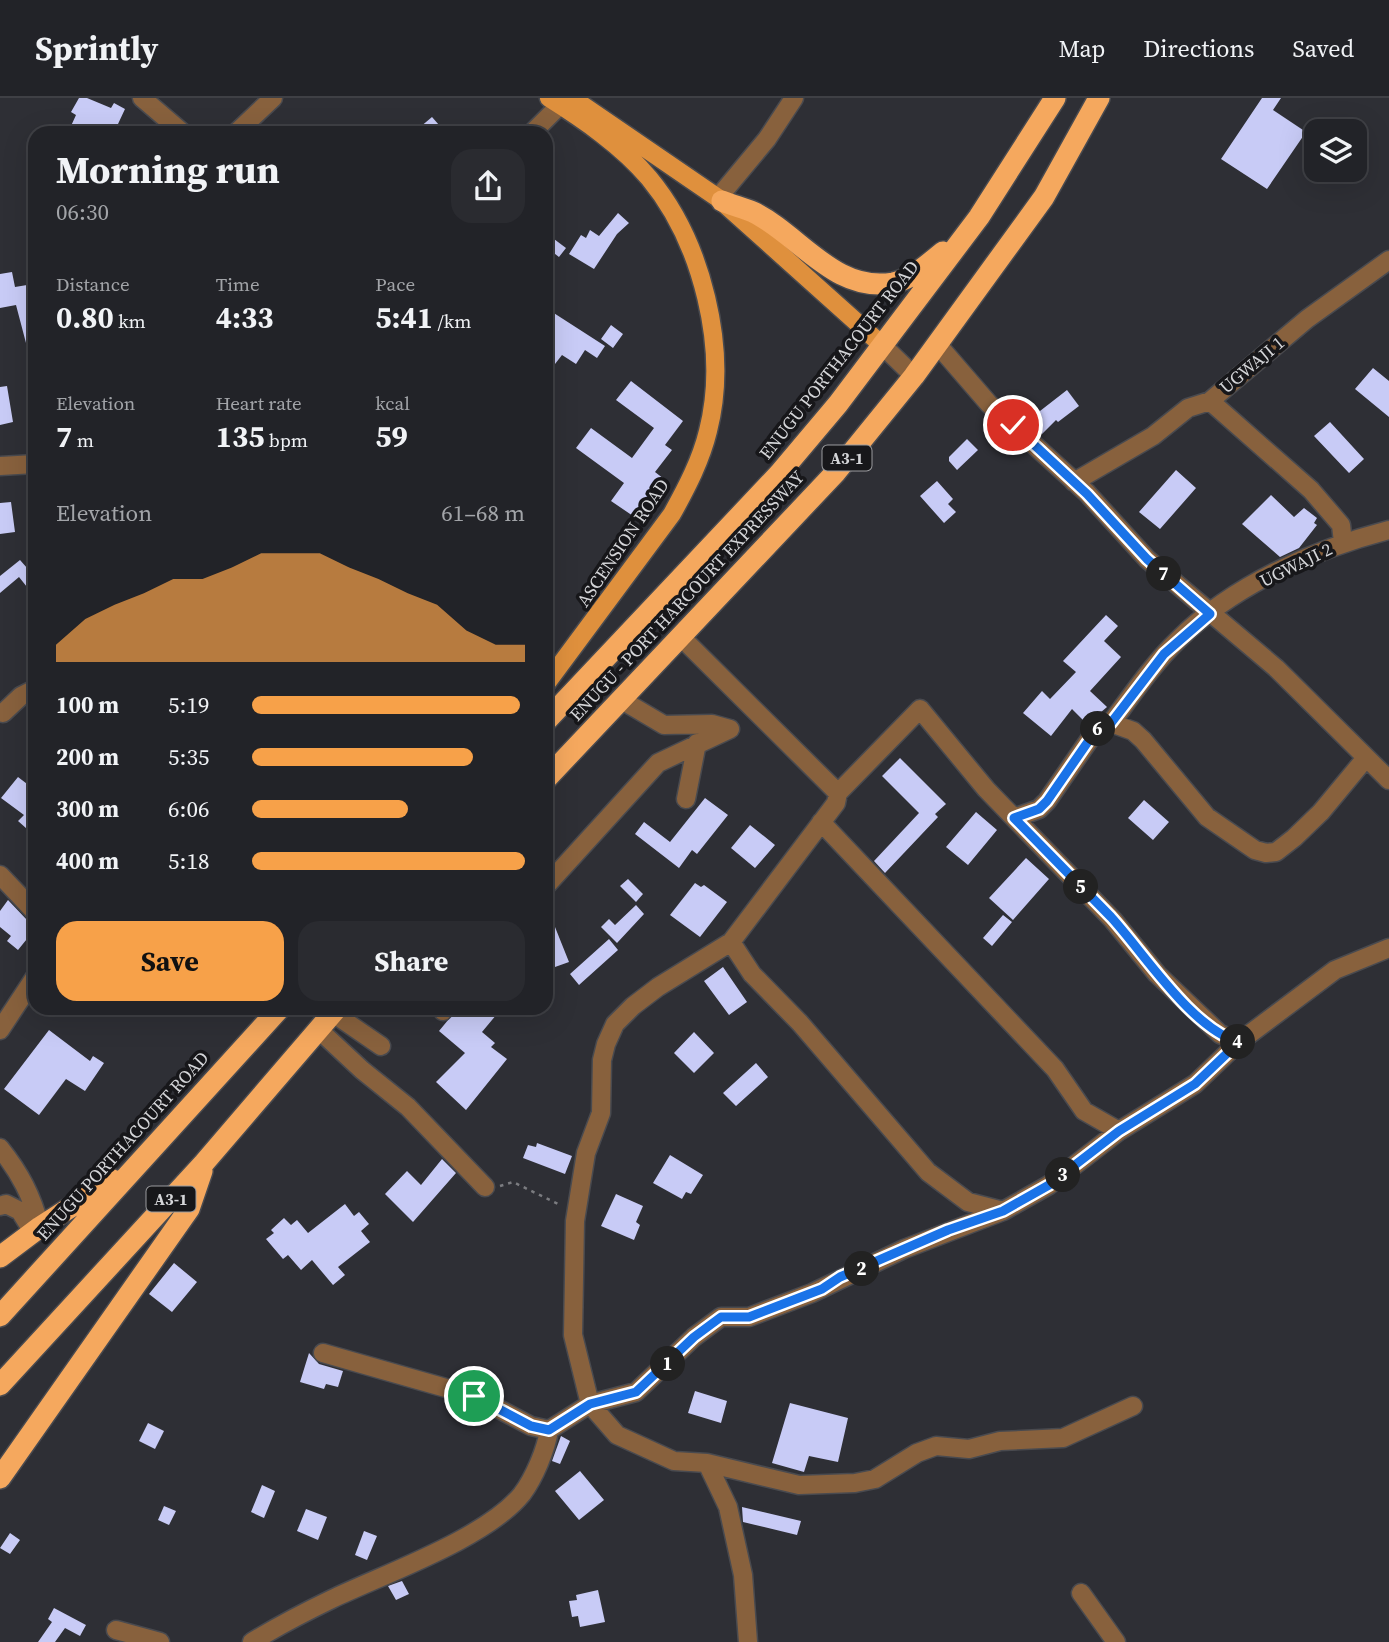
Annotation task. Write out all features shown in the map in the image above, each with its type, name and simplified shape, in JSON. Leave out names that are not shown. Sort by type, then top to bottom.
[{"type":"highway","name":"ENUGU PORTHACOURT ROAD","points":[[553,713],[779,474],[883,346],[969,230],[1055,98]]},
{"type":"highway","name":"ENUGU - PORT HARCOURT EXPRESSWAY","points":[[553,771],[836,472],[914,376],[1044,197],[1099,98]]},
{"type":"highway","points":[[720,200],[754,212],[845,277],[870,284],[895,283],[920,271],[969,230]]},
{"type":"highway","name":"ENUGU PORTHACOURT ROAD","points":[[0,1316],[274,1015]]},
{"type":"highway","name":"A3-1","points":[[0,1385],[204,1163],[329,1017]]},
{"type":"highway","points":[[0,1478],[189,1209],[204,1163]]},
{"type":"highway","points":[[0,1257],[36,1230],[135,1166]]},
{"type":"main road","points":[[560,100],[720,200],[883,346]]},
{"type":"main road","name":"ASCENSION ROAD","points":[[553,675],[589,630],[677,505],[709,429],[714,381],[713,336],[703,295],[690,244],[670,207],[648,177],[607,138],[560,100]]},
{"type":"street","points":[[142,98],[175,126]]},
{"type":"street","points":[[243,126],[273,98]]},
{"type":"street","points":[[720,200],[767,139],[794,98]]},
{"type":"street","points":[[538,126],[560,100]]},
{"type":"street","name":"UGWAJI 1","points":[[1074,482],[1153,436],[1188,408],[1210,401],[1307,319],[1389,260]]},
{"type":"street","points":[[938,345],[989,404],[1074,482],[1147,559],[1276,668],[1389,780]]},
{"type":"street","points":[[883,346],[914,376]]},
{"type":"street","points":[[1210,401],[1311,489],[1341,525],[1343,542]]},
{"type":"street","points":[[0,466],[28,464]]},
{"type":"street","name":"UGWAJI 2","points":[[1014,818],[1039,809],[1047,801],[1094,733],[1111,723],[1164,654],[1210,614],[1236,595],[1297,561],[1343,542],[1389,530]]},
{"type":"street","points":[[680,636],[838,793]]},
{"type":"street","points":[[3,713],[28,692]]},
{"type":"street","points":[[553,878],[658,763],[730,729],[712,724],[664,725],[620,699]]},
{"type":"street","points":[[1133,1406],[1063,1438],[1000,1441],[969,1449],[936,1446],[917,1453],[876,1479],[855,1483],[791,1485],[707,1463],[674,1461],[617,1436],[598,1406],[573,1335],[576,1213],[586,1153],[601,1113],[601,1060],[615,1024],[658,987],[731,942],[775,888],[836,803],[838,793],[920,709],[1014,818],[1113,920],[1157,974],[1220,1034],[1239,1042]]},
{"type":"street","points":[[1111,723],[1133,731],[1143,740],[1207,817],[1255,850],[1266,853],[1276,852],[1294,838],[1321,812],[1366,759]]},
{"type":"street","points":[[686,799],[697,743]]},
{"type":"street","points":[[821,822],[1055,1069],[1084,1111],[1119,1131]]},
{"type":"street","points":[[0,876],[28,905]]},
{"type":"street","points":[[731,942],[752,974],[800,1023],[928,1172],[968,1202],[1003,1211]]},
{"type":"street","points":[[323,1353],[474,1396],[531,1426],[549,1430],[598,1406],[636,1392],[694,1337],[721,1317],[749,1317],[822,1289],[840,1277],[948,1230],[1003,1211],[1078,1165],[1119,1131],[1195,1084],[1239,1042],[1335,970],[1389,948]]},
{"type":"street","points":[[0,1030],[28,988]]},
{"type":"street","points":[[329,1017],[381,1046]]},
{"type":"street","points":[[329,1017],[362,1070],[408,1107],[485,1187]]},
{"type":"street","points":[[0,1148],[18,1171],[32,1200],[36,1230]]},
{"type":"street","points":[[0,1206],[6,1205],[20,1211],[36,1230]]},
{"type":"street","points":[[252,1642],[329,1600],[451,1545],[508,1507],[528,1483],[547,1441],[549,1430]]},
{"type":"street","points":[[707,1463],[728,1507],[734,1532],[743,1575],[748,1642]]},
{"type":"street","points":[[1081,1593],[1116,1642]]},
{"type":"street","points":[[116,1630],[160,1642]]},
{"type":"path","points":[[485,1187],[495,1188],[513,1182],[576,1213]]},
{"type":"building","points":[[79,98],[87,98],[111,108],[114,103],[125,109],[118,124],[122,126],[71,126],[76,115],[71,112]]},
{"type":"building","points":[[1262,98],[1281,98],[1273,110],[1304,131],[1304,135],[1267,189],[1221,159]]},
{"type":"building","points":[[432,117],[440,126],[421,126]]},
{"type":"building","points":[[618,213],[629,223],[617,234],[594,269],[569,254],[581,235],[586,238],[590,230],[599,236]]},
{"type":"building","points":[[553,238],[566,248],[559,257],[553,252]]},
{"type":"building","points":[[12,272],[15,287],[27,285],[28,351],[16,305],[0,308],[0,274]]},
{"type":"building","points":[[553,313],[605,346],[597,358],[585,350],[576,364],[562,355],[555,364]]},
{"type":"building","points":[[611,325],[623,334],[613,348],[601,339]]},
{"type":"building","points":[[1373,368],[1389,381],[1389,417],[1355,389]]},
{"type":"building","points":[[631,381],[683,421],[665,445],[672,450],[655,472],[664,479],[636,518],[611,501],[624,483],[576,448],[591,428],[632,458],[654,428],[616,400]]},
{"type":"building","points":[[7,386],[13,422],[0,425],[0,387]]},
{"type":"building","points":[[1067,390],[1079,406],[1058,422],[1056,420],[1042,434],[1022,414],[1032,404],[1040,411]]},
{"type":"building","points":[[1330,422],[1364,459],[1349,473],[1314,436]]},
{"type":"building","points":[[967,439],[978,450],[957,470],[949,457]]},
{"type":"building","points":[[1176,470],[1196,488],[1160,529],[1139,512]]},
{"type":"building","points":[[937,481],[953,499],[948,504],[956,512],[944,523],[920,496]]},
{"type":"building","points":[[1271,495],[1294,517],[1304,508],[1317,518],[1314,523],[1317,525],[1299,548],[1280,557],[1242,524]]},
{"type":"building","points":[[11,502],[15,532],[0,534],[0,503]]},
{"type":"building","points":[[20,560],[28,569],[28,588],[19,577],[0,593],[0,576]]},
{"type":"building","points":[[1106,615],[1118,626],[1104,641],[1121,657],[1090,691],[1107,707],[1087,724],[1072,709],[1051,736],[1023,713],[1042,691],[1050,699],[1076,672],[1063,661]]},
{"type":"building","points":[[900,758],[946,804],[935,814],[938,817],[885,873],[874,861],[919,813],[882,776]]},
{"type":"building","points":[[18,777],[28,785],[28,830],[18,821],[24,815],[1,798]]},
{"type":"building","points":[[705,798],[728,815],[697,854],[692,850],[679,868],[635,834],[644,822],[670,842]]},
{"type":"building","points":[[1144,800],[1169,822],[1153,840],[1128,818]]},
{"type":"building","points":[[976,812],[997,830],[968,865],[946,847]]},
{"type":"building","points":[[750,825],[775,845],[755,868],[731,848]]},
{"type":"building","points":[[1026,858],[1049,879],[1013,920],[989,898]]},
{"type":"building","points":[[628,879],[643,894],[636,902],[620,886]]},
{"type":"building","points":[[695,883],[701,887],[704,885],[727,902],[700,937],[670,915]]},
{"type":"building","points":[[8,900],[28,920],[28,938],[18,950],[7,941],[11,936],[0,927],[0,911]]},
{"type":"building","points":[[636,905],[644,914],[617,943],[601,927],[609,919],[615,925]]},
{"type":"building","points":[[1003,915],[1012,922],[992,946],[983,938]]},
{"type":"building","points":[[553,928],[569,962],[555,967],[553,962]]},
{"type":"building","points":[[609,939],[618,950],[579,985],[570,974]]},
{"type":"building","points":[[723,967],[747,1002],[729,1015],[704,981]]},
{"type":"building","points":[[452,1015],[496,1015],[482,1032],[495,1043],[491,1047],[507,1059],[466,1110],[436,1082],[465,1053],[439,1031]]},
{"type":"building","points":[[49,1030],[90,1061],[93,1056],[104,1063],[85,1091],[66,1079],[39,1115],[4,1089]]},
{"type":"building","points":[[694,1032],[714,1053],[694,1073],[674,1053]]},
{"type":"building","points":[[756,1063],[768,1077],[736,1106],[723,1093]]},
{"type":"building","points":[[537,1143],[572,1156],[565,1174],[523,1158],[528,1145],[536,1147]]},
{"type":"building","points":[[670,1155],[703,1175],[691,1194],[686,1192],[682,1199],[653,1183]]},
{"type":"building","points":[[442,1159],[456,1173],[413,1222],[385,1194],[407,1171],[421,1185]]},
{"type":"building","points":[[616,1194],[643,1206],[636,1222],[640,1225],[634,1240],[601,1226]]},
{"type":"building","points":[[345,1204],[354,1216],[359,1212],[369,1224],[361,1231],[370,1242],[338,1267],[345,1275],[333,1285],[312,1260],[301,1270],[288,1255],[283,1259],[266,1239],[274,1233],[271,1230],[284,1218],[291,1225],[297,1220],[308,1233]]},
{"type":"building","points":[[174,1263],[197,1282],[172,1312],[149,1294]]},
{"type":"building","points":[[309,1353],[319,1364],[343,1371],[338,1387],[326,1384],[324,1389],[300,1382]]},
{"type":"building","points":[[695,1391],[727,1401],[721,1423],[688,1413]]},
{"type":"building","points":[[790,1403],[848,1418],[838,1462],[809,1456],[804,1472],[772,1463]]},
{"type":"building","points":[[148,1423],[164,1431],[155,1449],[139,1441]]},
{"type":"building","points":[[561,1436],[570,1441],[560,1464],[552,1461]]},
{"type":"building","points":[[580,1471],[604,1500],[579,1520],[555,1491]]},
{"type":"building","points":[[262,1485],[275,1491],[264,1518],[251,1512]]},
{"type":"building","points":[[164,1506],[176,1511],[169,1525],[158,1520]]},
{"type":"building","points":[[742,1507],[801,1521],[797,1535],[743,1522]]},
{"type":"building","points":[[306,1509],[327,1517],[318,1540],[297,1531]]},
{"type":"building","points":[[364,1531],[377,1536],[367,1560],[355,1555]]},
{"type":"building","points":[[10,1533],[20,1540],[10,1554],[0,1548]]},
{"type":"building","points":[[402,1581],[409,1594],[396,1600],[388,1586]]},
{"type":"building","points":[[598,1590],[605,1622],[580,1627],[578,1616],[572,1617],[569,1601],[577,1600],[576,1595]]},
{"type":"building","points":[[54,1608],[86,1625],[80,1636],[65,1628],[55,1642],[38,1642],[52,1622],[48,1619]]},
{"type":"route","points":[[474,1396],[502,1408],[531,1426],[549,1430],[573,1412],[590,1404],[636,1392],[694,1337],[721,1317],[749,1317],[822,1289],[840,1277],[848,1276],[948,1230],[1003,1211],[1049,1185],[1119,1131],[1195,1084],[1239,1042],[1220,1034],[1198,1015],[1157,974],[1113,920],[1014,818],[1039,809],[1047,801],[1094,733],[1111,723],[1179,638],[1210,614],[1147,559],[1087,494],[1044,457],[1013,425]]}]
